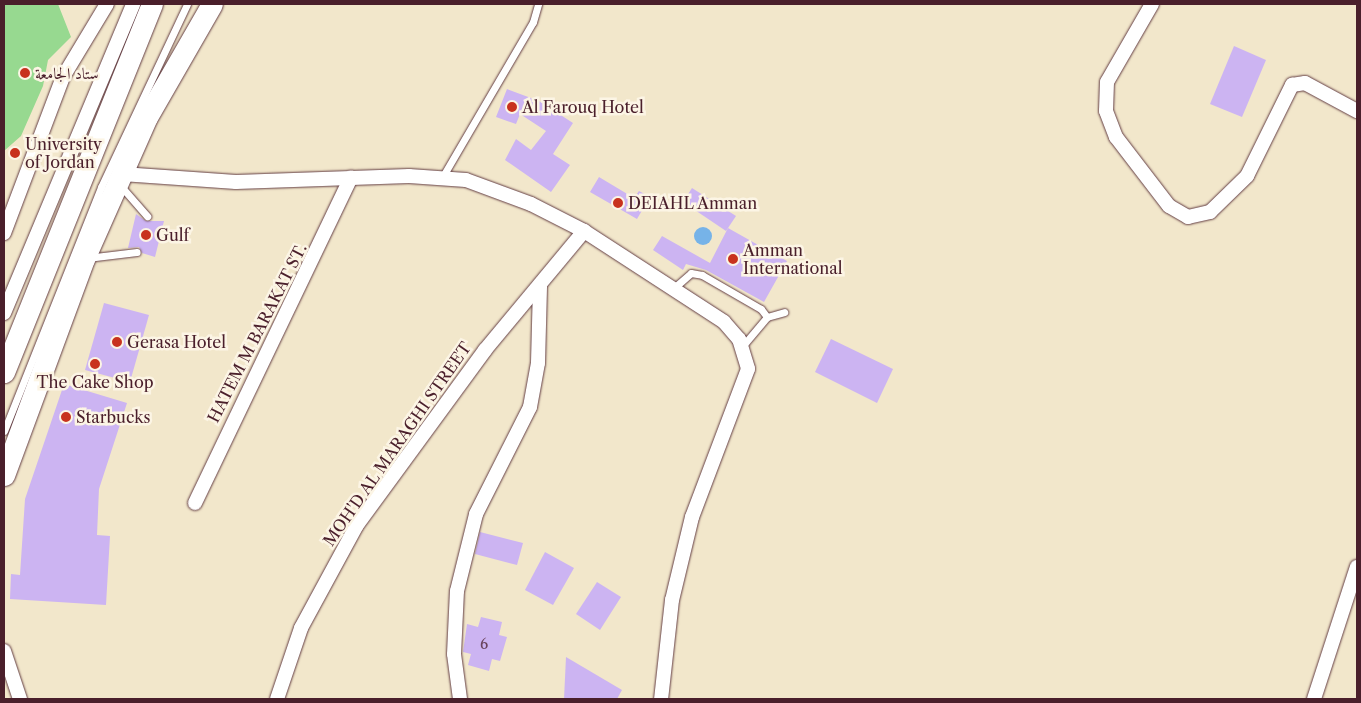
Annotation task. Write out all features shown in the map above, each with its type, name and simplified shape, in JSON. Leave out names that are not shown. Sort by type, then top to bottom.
[{"type":"main road","points":[[4,372],[152,4]]},
{"type":"main road","points":[[4,475],[84,259],[147,117],[212,4]]},
{"type":"street","points":[[4,233],[63,76],[107,4]]},
{"type":"street","points":[[4,313],[132,4]]},
{"type":"street","points":[[1152,4],[1107,82],[1106,111],[1116,137],[1169,206],[1188,217],[1210,212],[1246,176],[1292,84],[1305,83],[1357,111]]},
{"type":"street","points":[[120,178],[236,182],[443,176],[492,187],[584,231],[675,287],[724,322],[743,346],[748,369],[742,390],[708,466],[679,570],[661,699]]},
{"type":"street","name":"HATEM M BARAKAT ST.","points":[[195,503],[351,178]]},
{"type":"street","name":"MOH'D AL MARAGHI STREET","points":[[277,699],[301,628],[357,525],[463,378],[540,287],[584,231]]},
{"type":"street","points":[[460,699],[454,654],[457,591],[476,514],[530,407],[538,364],[540,287]]},
{"type":"street","points":[[1314,699],[1357,567]]},
{"type":"street","points":[[4,651],[20,699]]},
{"type":"lane","points":[[4,431],[101,187],[187,4]]},
{"type":"lane","points":[[443,176],[533,22],[538,4]]},
{"type":"lane","points":[[120,178],[147,216]]},
{"type":"lane","points":[[84,259],[137,252]]},
{"type":"lane","points":[[675,287],[691,273],[702,275],[767,317]]},
{"type":"lane","points":[[743,346],[767,317],[784,312]]},
{"type":"green space","name":"ستاد الجامعة","points":[[4,4],[58,4],[71,37],[48,60],[43,86],[21,136],[4,151]]},
{"type":"water","points":[[703,227],[709,230],[712,236],[709,242],[703,245],[697,242],[694,236],[697,230]]},
{"type":"building","points":[[1234,46],[1266,60],[1242,117],[1210,104]]},
{"type":"building","points":[[507,89],[539,101],[573,123],[553,154],[570,165],[551,192],[505,160],[516,139],[531,150],[546,131],[520,114],[516,124],[496,117]]},
{"type":"building","points":[[599,177],[634,198],[639,191],[650,197],[637,219],[590,192]]},
{"type":"building","points":[[692,188],[736,216],[726,231],[683,202]]},
{"type":"building","name":"Gulf","points":[[136,214],[146,221],[164,221],[155,257],[142,253],[139,247],[128,248]]},
{"type":"building","points":[[728,228],[787,261],[764,302],[706,270],[686,264],[683,270],[653,250],[662,236],[710,263]]},
{"type":"building","name":"Gerasa Hotel","points":[[104,303],[149,315],[130,382],[85,370]]},
{"type":"building","points":[[831,339],[893,369],[877,403],[815,372]]},
{"type":"building","points":[[64,384],[127,403],[99,489],[97,535],[110,536],[106,605],[10,599],[11,574],[20,575],[25,499]]},
{"type":"building","points":[[480,532],[523,543],[517,565],[475,554]]},
{"type":"building","points":[[545,552],[574,568],[553,605],[525,590]]},
{"type":"building","points":[[597,582],[621,597],[600,630],[576,614]]},
{"type":"building","points":[[481,617],[502,622],[499,635],[507,637],[500,661],[492,659],[489,671],[468,665],[471,654],[463,652],[467,624],[478,627]]},
{"type":"building","points":[[566,657],[622,690],[617,699],[564,699]]},
{"type":"place","name":"ستاد الجامعة","points":[[25,73]]},
{"type":"place","name":"Al Farouq Hotel","points":[[512,107]]},
{"type":"place","name":"University of Jordan","points":[[15,153]]},
{"type":"place","name":"DEIAHL Amman","points":[[618,203]]},
{"type":"place","name":"Gulf","points":[[146,235]]},
{"type":"place","name":"Amman International","points":[[733,259]]},
{"type":"place","name":"Gerasa Hotel","points":[[117,342]]},
{"type":"place","name":"The Cake Shop","points":[[95,364]]},
{"type":"place","name":"Starbucks","points":[[66,417]]}]
